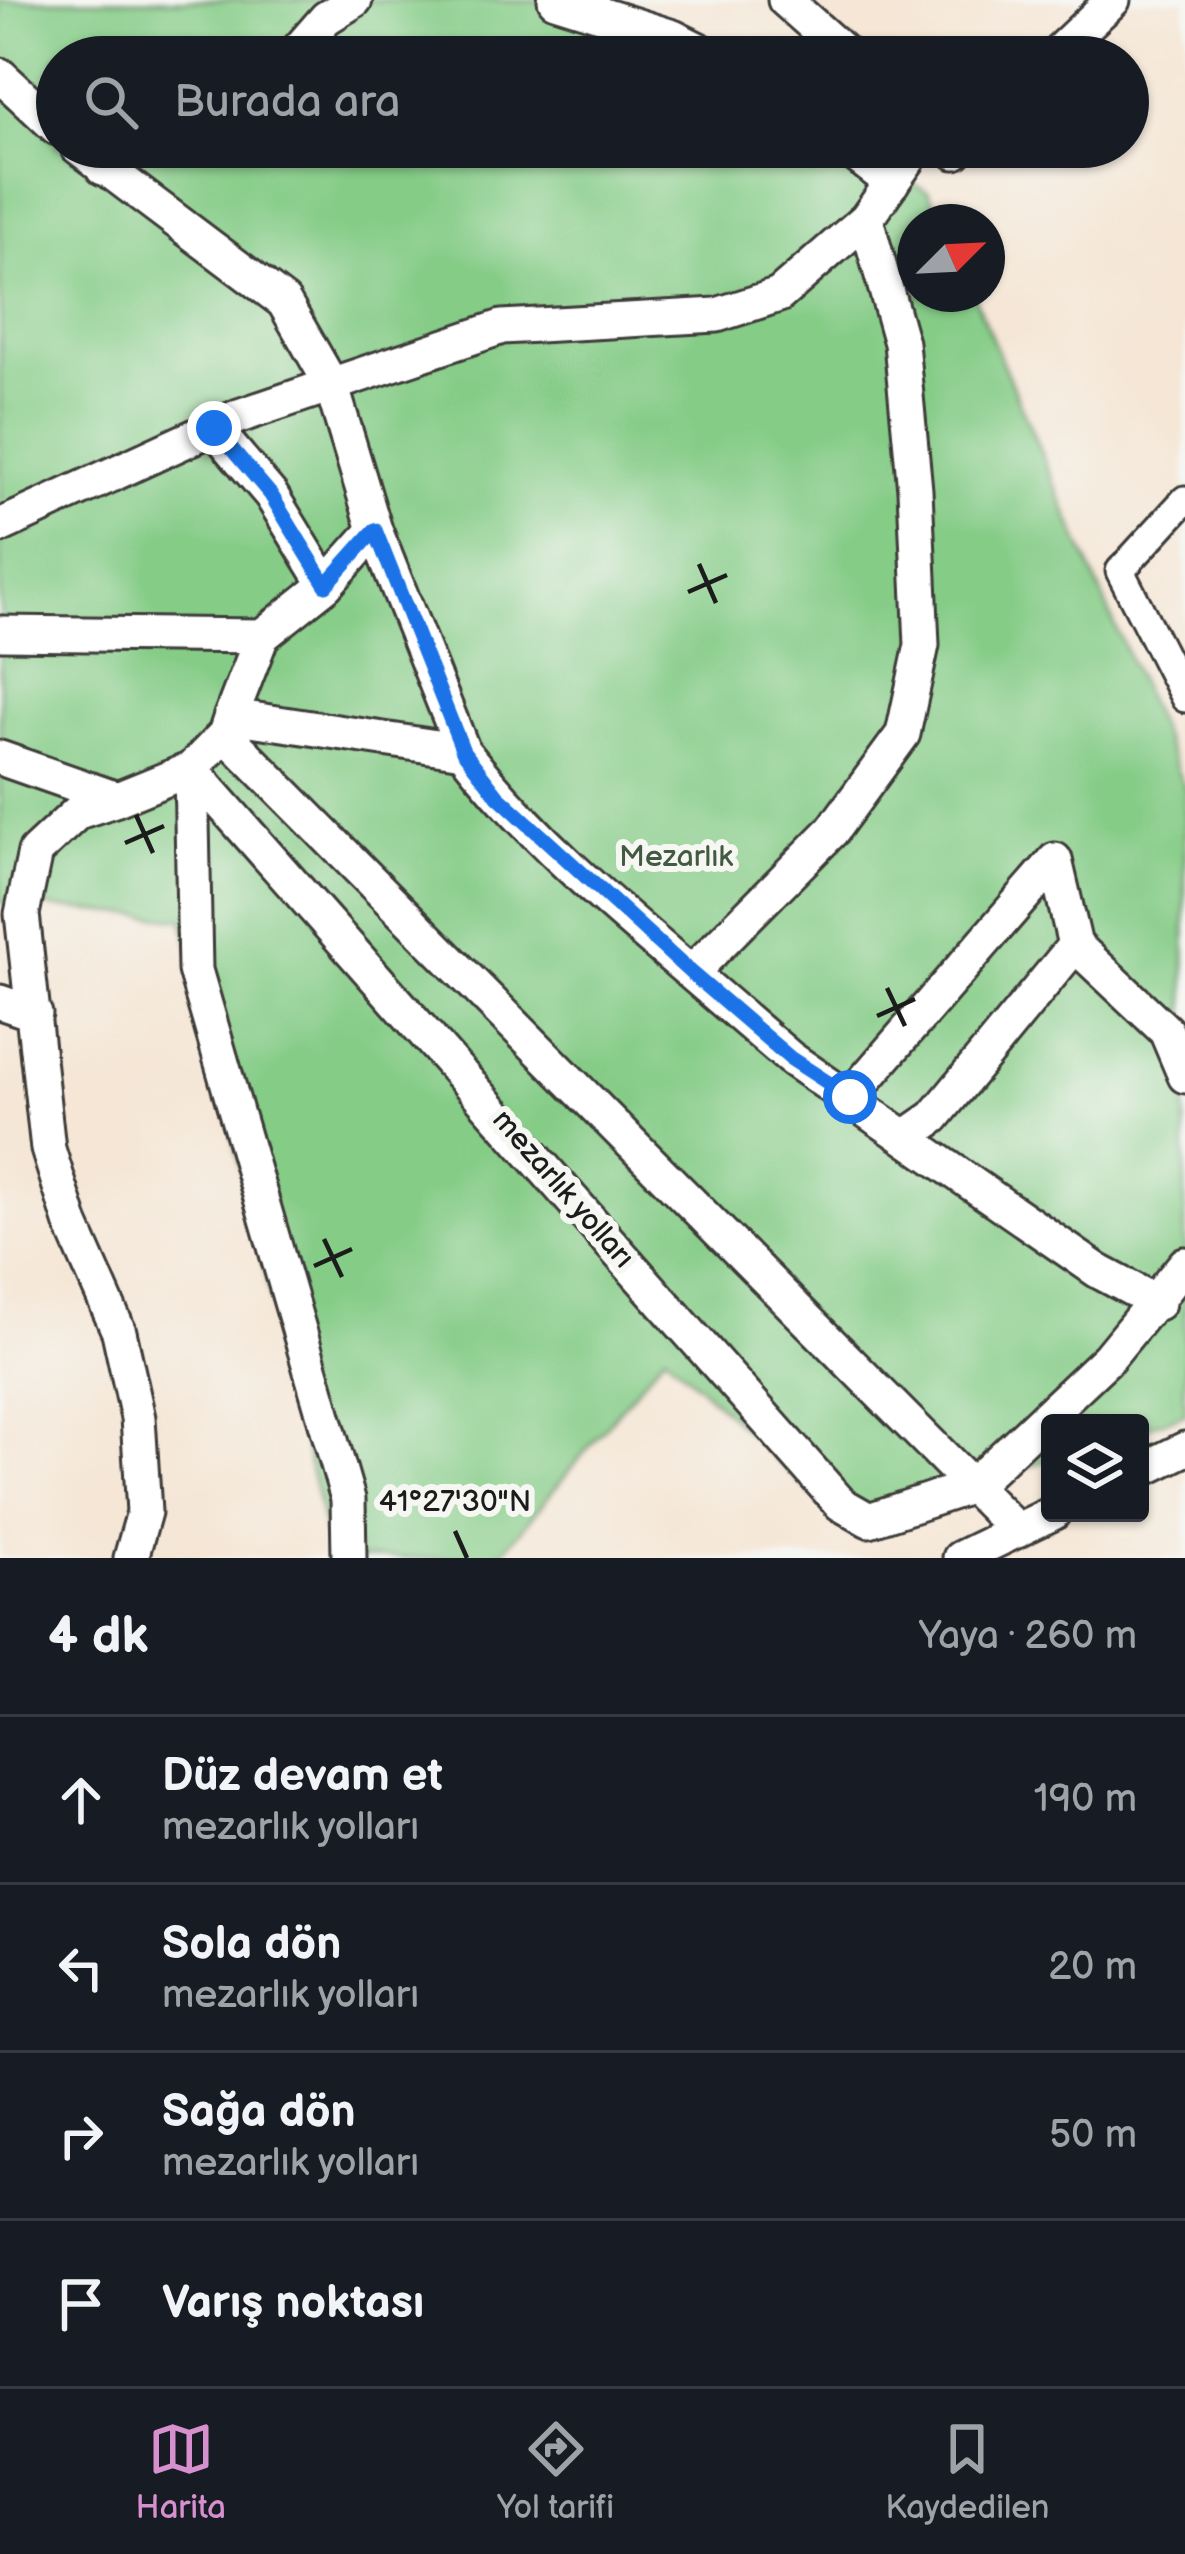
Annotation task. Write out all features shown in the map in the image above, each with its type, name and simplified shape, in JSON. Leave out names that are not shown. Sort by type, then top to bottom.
[{"type":"street","points":[[310,36],[326,18],[355,0]]},
{"type":"street","points":[[555,0],[670,36]]},
{"type":"street","points":[[785,0],[825,36]]},
{"type":"street","points":[[1075,36],[1112,0]]},
{"type":"street","points":[[0,75],[36,108]]},
{"type":"street","points":[[103,168],[284,302],[331,383],[375,530],[463,751],[498,796],[574,871],[790,1058],[1098,1270],[1158,1303]]},
{"type":"street","points":[[872,168],[892,183]]},
{"type":"street","points":[[0,526],[214,428],[331,383],[502,327],[717,315],[778,296],[866,219],[902,168]]},
{"type":"street","points":[[691,973],[832,832],[903,734],[922,645],[915,490],[902,344],[866,219]]},
{"type":"street","points":[[214,428],[271,495],[326,585]]},
{"type":"street","points":[[1185,500],[1120,571],[1185,698]]},
{"type":"street","points":[[131,1558],[144,1511],[138,1418],[119,1332],[72,1225],[48,1149],[22,914],[35,852],[78,812],[191,769],[228,725],[262,636],[326,585],[375,530]]},
{"type":"street","points":[[0,633],[262,636]]},
{"type":"street","points":[[228,725],[463,751]]},
{"type":"street","points":[[228,725],[1017,1531]]},
{"type":"street","points":[[0,758],[116,799]]},
{"type":"street","points":[[191,769],[195,970],[348,1499],[349,1558]]},
{"type":"street","name":"mezarlık yolları","points":[[191,769],[841,1504],[868,1520],[972,1486],[1158,1303],[1185,1264]]},
{"type":"street","points":[[850,1097],[1054,860],[1075,945],[1166,1030],[1185,1076]]},
{"type":"street","points":[[908,1135],[934,1117],[1075,945]]},
{"type":"street","points":[[0,1002],[35,1014]]},
{"type":"street","points":[[1149,1467],[1185,1449]]},
{"type":"street","points":[[961,1558],[1041,1519]]},
{"type":"green space","name":"Mezarlık","points":[[0,0],[556,0],[626,36],[36,36],[36,168],[883,168],[929,192],[934,204],[897,204],[897,312],[981,312],[1185,789],[1185,1414],[1149,1426],[1149,1414],[1041,1414],[1041,1462],[847,1527],[665,1354],[498,1558],[352,1558],[326,1537],[183,919],[0,903]]},
{"type":"route","points":[[214,428],[271,495],[326,585],[375,530],[463,751],[498,796],[589,885],[790,1058],[850,1097]]}]
